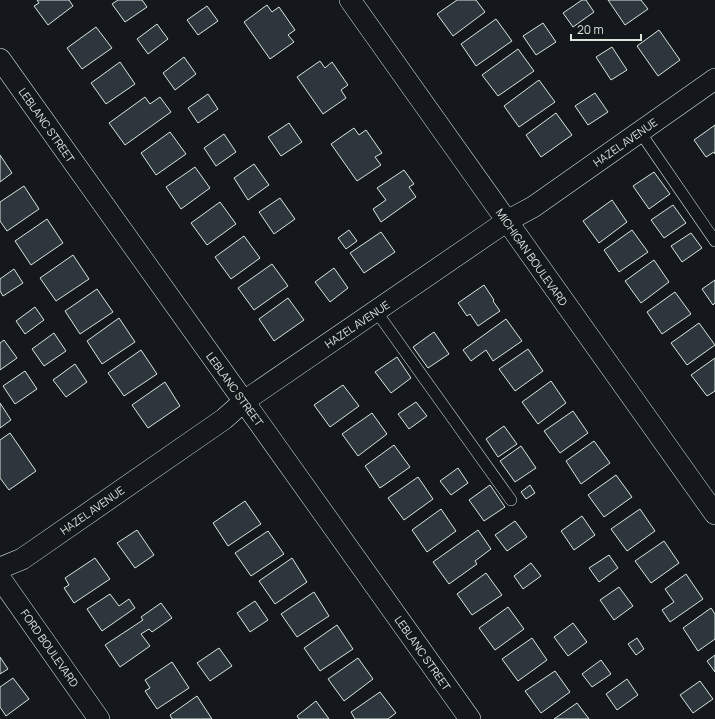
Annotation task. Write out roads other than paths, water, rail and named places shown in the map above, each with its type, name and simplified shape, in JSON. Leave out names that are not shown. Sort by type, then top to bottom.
[{"type":"street","name":"MICHIGAN BOULEVARD","points":[[350,0],[715,514]]},
{"type":"street","name":"LEBLANC STREET","points":[[0,59],[470,719]]},
{"type":"street","name":"HAZEL AVENUE","points":[[0,568],[22,560],[224,419],[244,402],[507,221],[533,207],[715,79]]},
{"type":"street","name":"FORD BOULEVARD","points":[[0,578],[99,719]]},
{"type":"lane","points":[[640,132],[715,241]]},
{"type":"lane","points":[[376,311],[511,500]]}]
